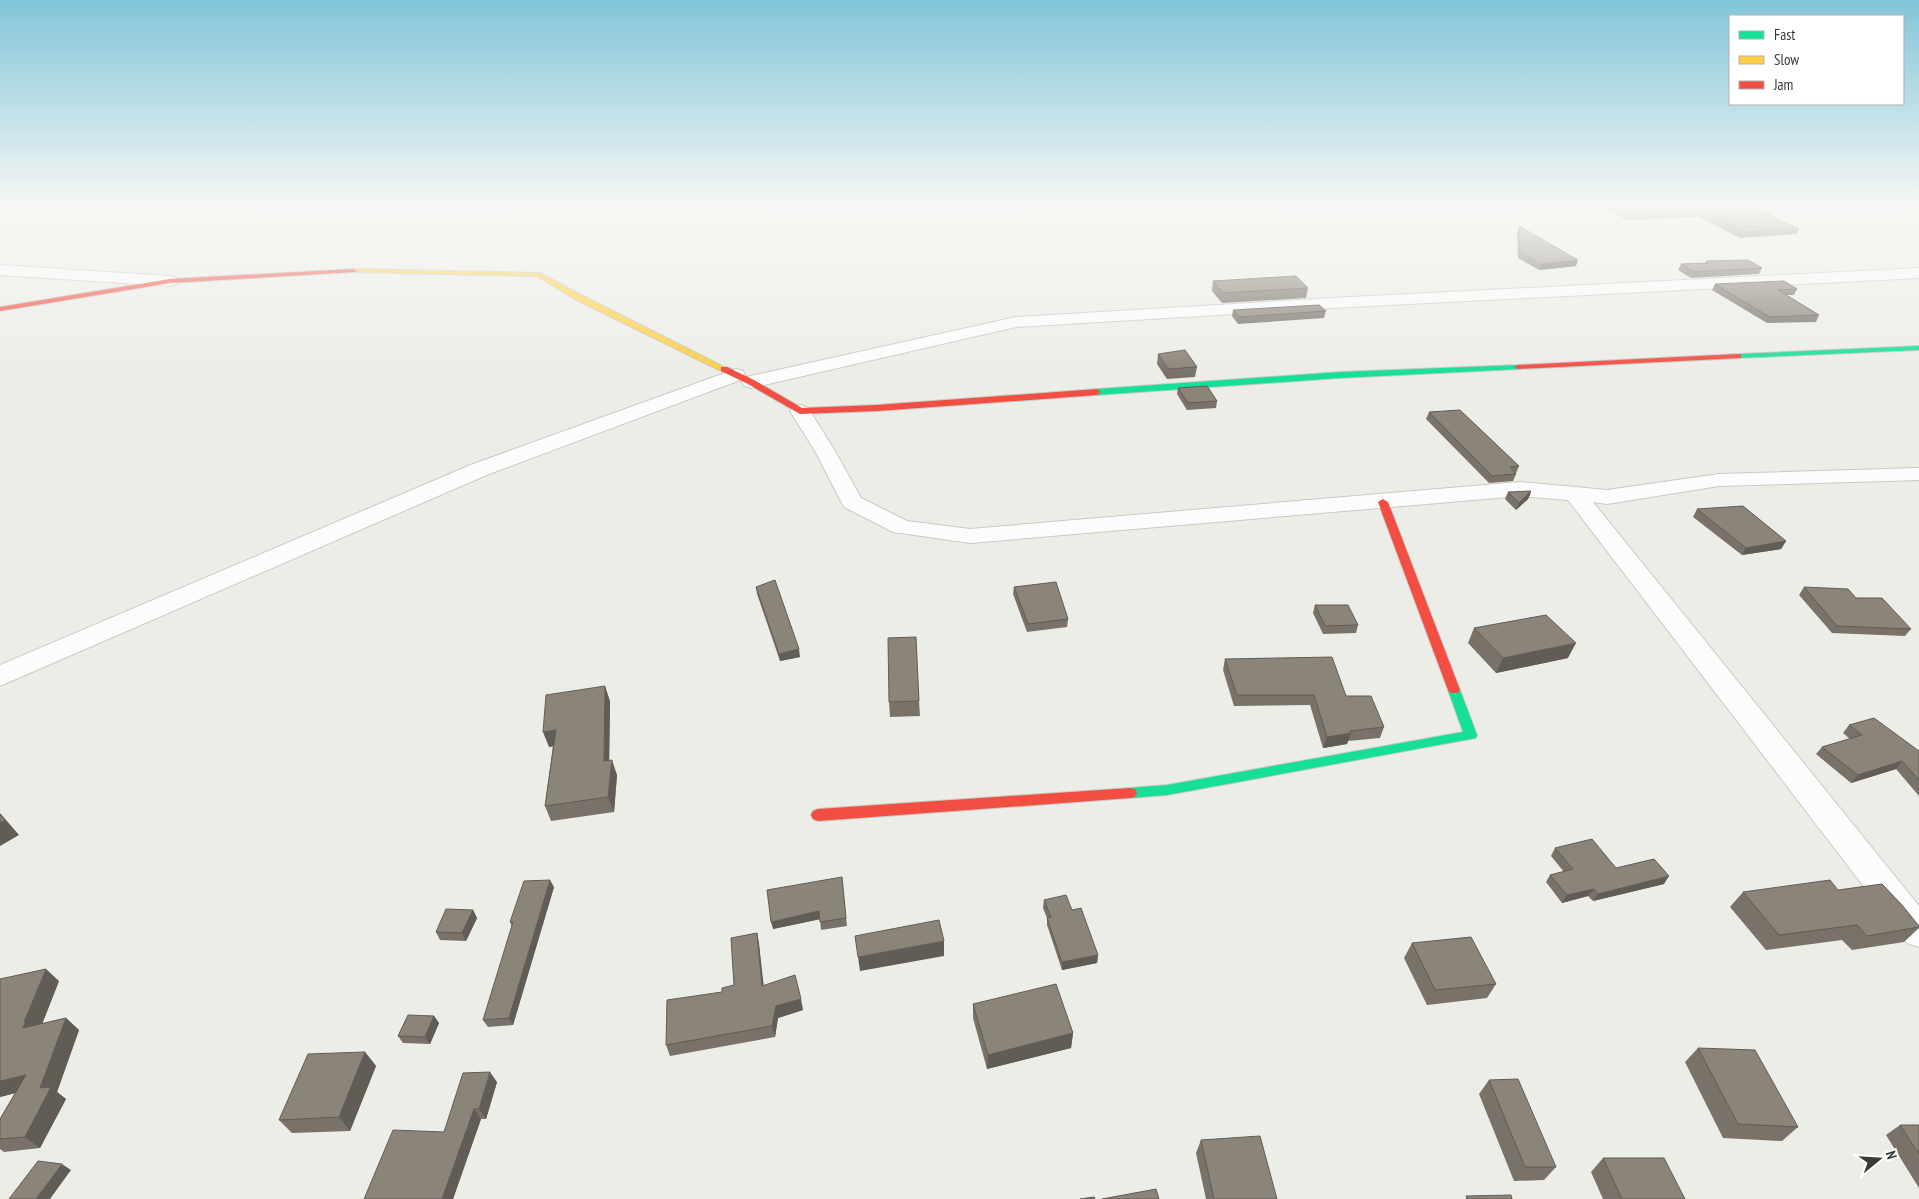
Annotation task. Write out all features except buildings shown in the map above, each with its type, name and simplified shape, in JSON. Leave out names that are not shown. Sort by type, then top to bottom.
[{"type":"street","points":[[0,270],[170,280],[355,271],[538,274],[576,296],[744,378],[800,411],[825,451],[852,502],[901,528],[970,536],[1520,489],[1576,496],[1607,497],[1718,480],[1919,474]]},
{"type":"street","points":[[0,676],[481,469],[744,378],[1016,322],[1350,302],[1919,273]]},
{"type":"street","points":[[0,309],[170,280]]},
{"type":"street","points":[[800,411],[878,408],[1340,375],[1919,348]]},
{"type":"street","points":[[1576,496],[1919,932]]},
{"type":"street","points":[[818,815],[1167,790],[1470,735],[1384,502]]},
{"type":"traffic: fast","points":[[1738,356],[1919,348]]},
{"type":"traffic: fast","points":[[1097,392],[1340,375],[1518,367]]},
{"type":"traffic: fast","points":[[1130,793],[1167,790],[1471,735],[1454,690]]},
{"type":"traffic: slow","points":[[353,271],[538,274],[576,296],[724,369]]},
{"type":"traffic: jam","points":[[0,309],[170,281],[353,271]]},
{"type":"traffic: jam","points":[[1518,367],[1738,356]]},
{"type":"traffic: jam","points":[[724,369],[751,382],[800,411],[877,408],[1097,392]]},
{"type":"traffic: jam","points":[[1383,502],[1454,690]]},
{"type":"traffic: jam","points":[[818,815],[1130,793]]}]
